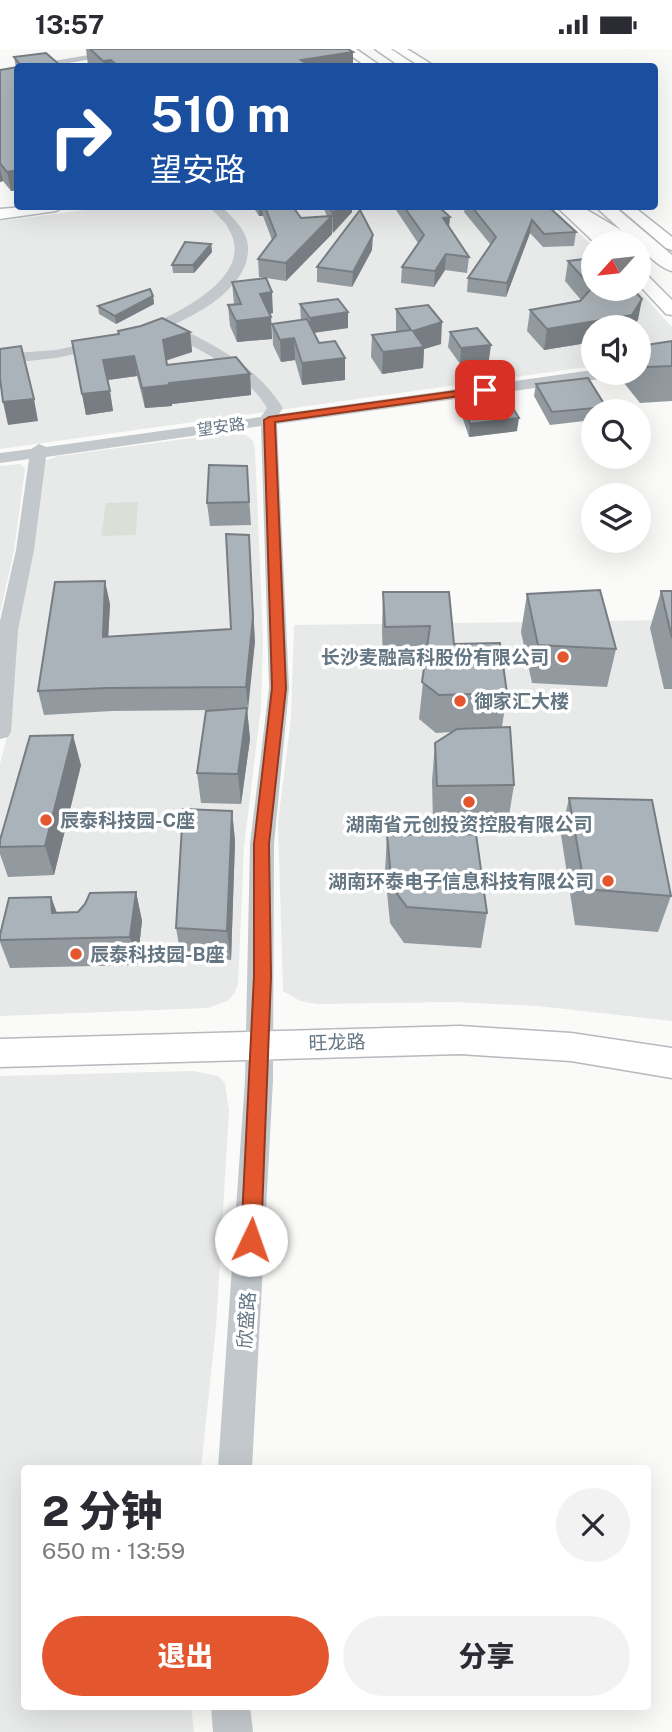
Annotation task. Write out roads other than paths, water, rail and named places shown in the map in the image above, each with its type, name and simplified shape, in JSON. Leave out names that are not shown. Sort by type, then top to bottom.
[{"type":"highway","points":[[365,49],[388,63]]},
{"type":"highway","points":[[382,49],[405,63]]},
{"type":"highway","points":[[576,210],[608,231]]},
{"type":"highway","points":[[590,210],[614,231]]},
{"type":"highway","points":[[608,210],[672,265]]},
{"type":"highway","points":[[651,264],[672,283]]},
{"type":"main road","points":[[348,49],[370,63]]},
{"type":"main road","points":[[399,49],[423,63]]},
{"type":"main road","points":[[0,214],[32,210]]},
{"type":"main road","points":[[567,210],[591,231]]},
{"type":"main road","points":[[629,210],[672,245]]},
{"type":"main road","points":[[651,288],[672,310]]},
{"type":"main road","name":"旺龙路","points":[[0,1053],[411,1023],[493,1024],[578,1031],[672,1045]]},
{"type":"main road","name":"旺龙路","points":[[0,1037],[256,1036],[509,1042],[571,1047],[672,1063]]},
{"type":"street","points":[[49,49],[63,63]]},
{"type":"street","points":[[63,63],[143,49]]},
{"type":"street","points":[[63,63],[149,49]]},
{"type":"street","points":[[157,325],[199,302],[232,268],[236,257],[235,236],[230,226],[213,210]]},
{"type":"street","points":[[137,333],[204,303],[238,268],[243,247],[241,235],[236,225],[219,210]]},
{"type":"street","name":"欣盛路","points":[[157,325],[224,362],[249,380],[265,409],[266,419],[271,688],[254,845],[256,1036],[246,1320],[235,1465]]},
{"type":"street","points":[[0,357],[56,354],[116,339]]},
{"type":"street","name":"望安路","points":[[0,456],[581,374]]},
{"type":"street","name":"望安路","points":[[266,419],[581,377]]},
{"type":"street","points":[[0,666],[3,630],[37,451]]},
{"type":"street","points":[[0,732],[8,630],[25,550],[37,451]]},
{"type":"street","name":"欣盛路","points":[[224,1465],[256,1036]]},
{"type":"street","points":[[217,1710],[219,1732]]},
{"type":"street","points":[[230,1710],[233,1732]]},
{"type":"place","name":"长沙麦融高科股份有限公司","points":[[563,657]]},
{"type":"place","name":"御家汇大楼","points":[[460,701]]},
{"type":"place","name":"湖南省元创投资控股有限公司","points":[[469,802]]},
{"type":"place","name":"辰泰科技园-C座","points":[[46,820]]},
{"type":"place","name":"湖南环泰电子信息科技有限公司","points":[[608,881]]},
{"type":"place","name":"辰泰科技园-B座","points":[[76,954]]}]
